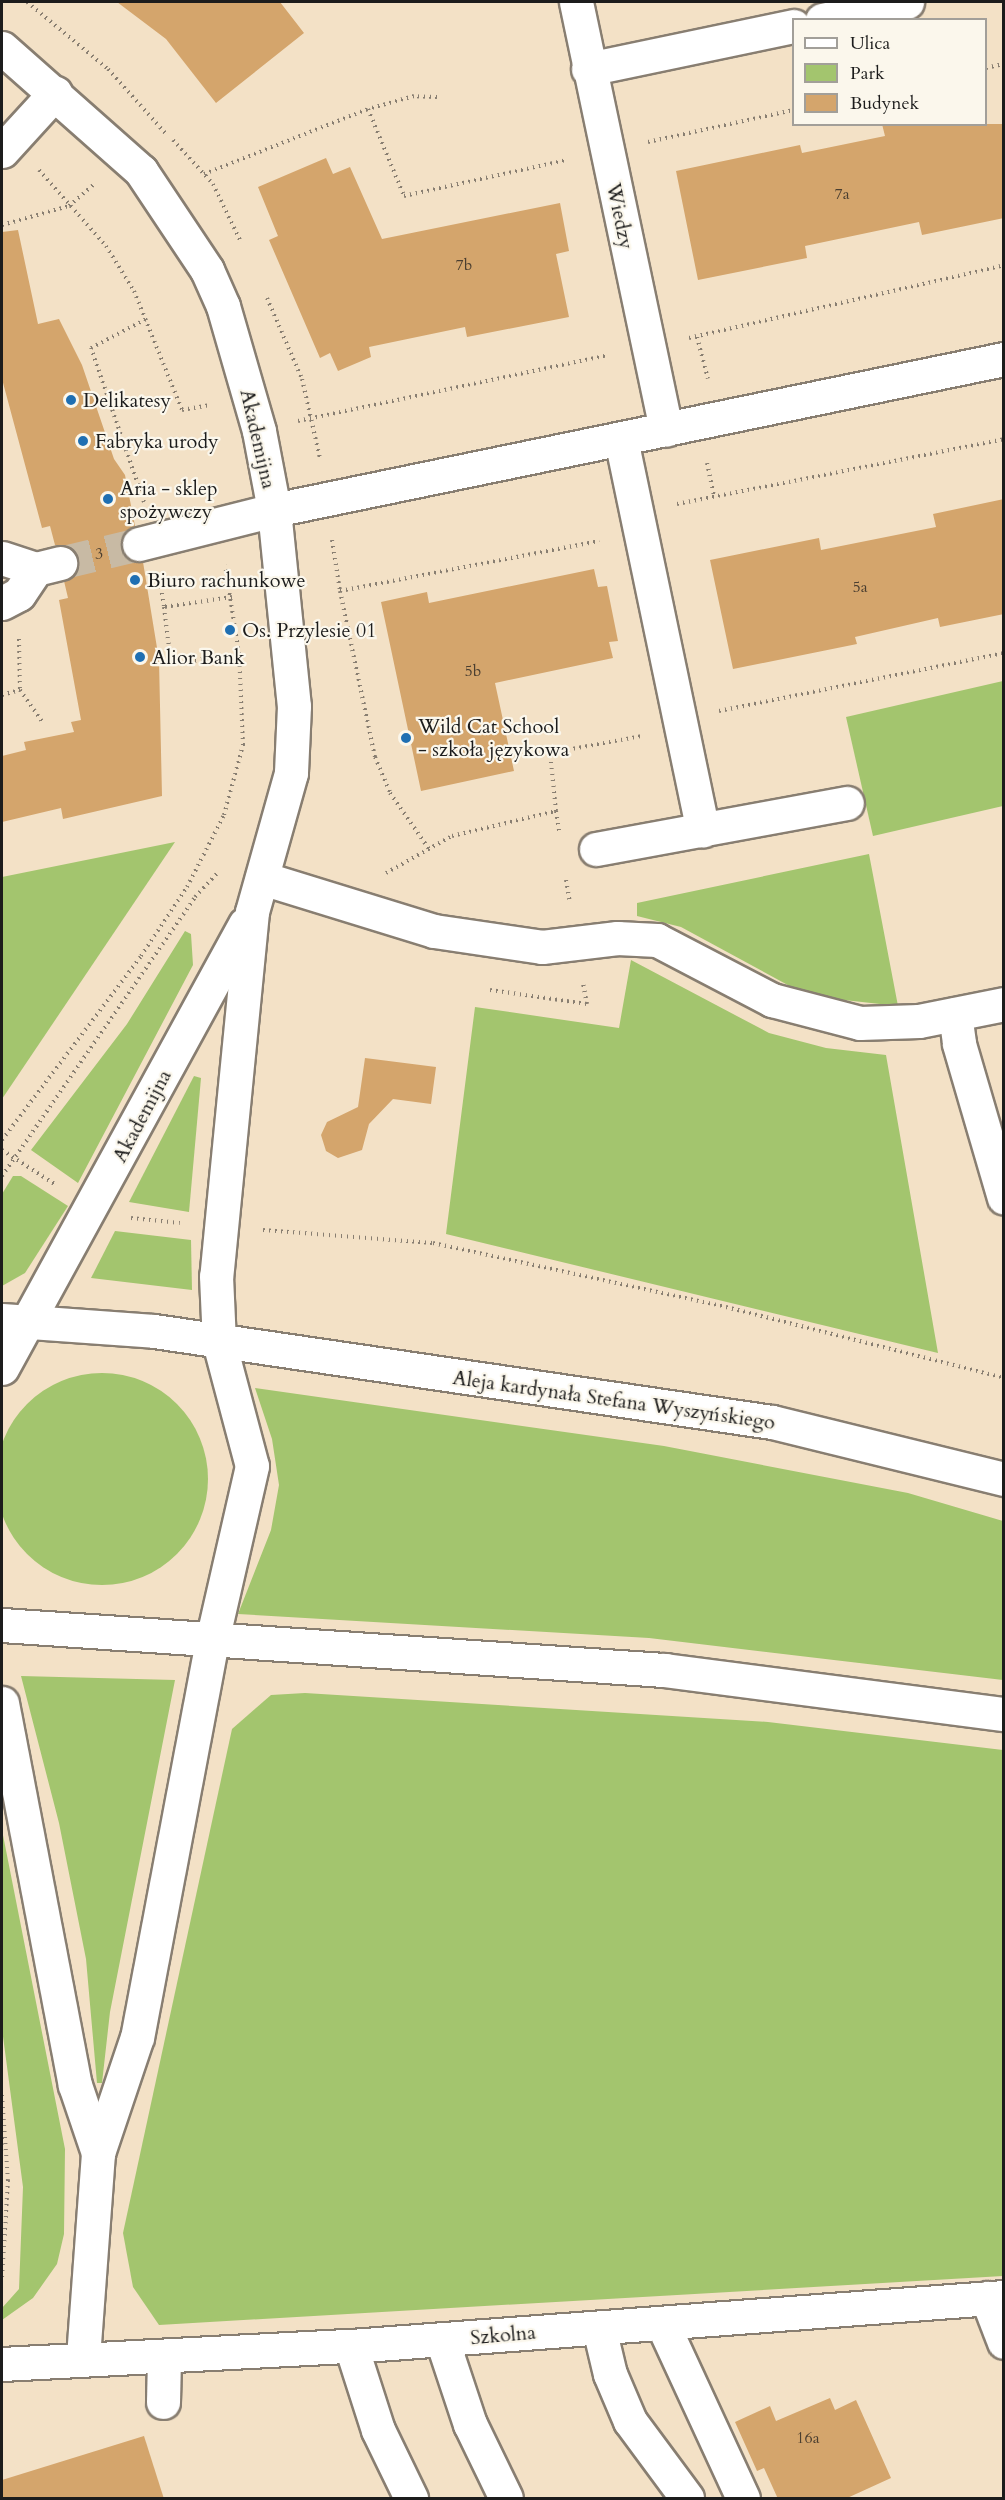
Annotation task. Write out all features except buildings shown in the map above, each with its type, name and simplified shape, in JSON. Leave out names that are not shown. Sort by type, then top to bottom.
[{"type":"street","name":"Wiedzy","points":[[576,2],[588,69],[666,430]]},
{"type":"street","points":[[831,18],[907,2]]},
{"type":"street","points":[[588,69],[792,26]]},
{"type":"street","name":"Akademijna","points":[[2,48],[141,171],[175,218],[223,306],[274,510],[294,706],[291,773],[252,912],[216,1276],[219,1342],[252,1466],[212,1641],[137,2037],[98,2153]]},
{"type":"street","points":[[2,151],[55,93]]},
{"type":"street","points":[[144,529],[215,525],[326,499],[1004,359]]},
{"type":"street","points":[[621,439],[703,830]]},
{"type":"street","points":[[2,558],[48,566],[19,594],[2,603]]},
{"type":"street","points":[[596,849],[847,803]]},
{"type":"street","points":[[262,879],[434,931],[542,947],[617,938],[657,940],[772,1000],[811,1014],[860,1023],[956,1014],[1004,1004]]},
{"type":"street","name":"Akademijna","points":[[2,1368],[16,1320],[252,912]]},
{"type":"street","points":[[956,1014],[958,1044],[1004,1198]]},
{"type":"street","name":"Aleja kardynała Stefana Wyszyńskiego","points":[[16,1320],[219,1342],[772,1422],[1004,1479]]},
{"type":"street","points":[[2,1625],[664,1670],[1004,1714]]},
{"type":"street","points":[[2,1703],[75,2085],[98,2153],[83,2358]]},
{"type":"street","points":[[995,2297],[1004,2342]]},
{"type":"street","name":"Szkolna","points":[[2,2364],[83,2358],[164,2358],[442,2340],[995,2297]]},
{"type":"street","points":[[662,2323],[743,2499]]},
{"type":"street","points":[[599,2328],[610,2374],[630,2421],[687,2499]]},
{"type":"street","points":[[442,2340],[470,2424],[506,2499]]},
{"type":"street","points":[[351,2346],[378,2430],[411,2499]]},
{"type":"street","points":[[163,2402],[164,2358]]},
{"type":"path","points":[[987,68],[1004,64]]},
{"type":"path","points":[[204,174],[368,109],[414,96],[437,97]]},
{"type":"path","points":[[368,109],[404,196],[792,110]]},
{"type":"path","points":[[2,225],[72,204],[93,185],[117,149]]},
{"type":"path","points":[[33,166],[72,204],[106,246],[148,318],[182,410],[212,405],[216,412]]},
{"type":"path","points":[[144,529],[91,348],[148,318]]},
{"type":"path","points":[[314,417],[340,591],[375,758],[390,793],[429,849]]},
{"type":"path","points":[[674,517],[671,505],[1004,439]]},
{"type":"path","points":[[2,1140],[128,975],[187,887],[224,815],[243,746],[232,597],[215,525]]},
{"type":"path","points":[[340,591],[603,540]]},
{"type":"path","points":[[232,597],[164,607],[171,664],[238,654]]},
{"type":"path","points":[[711,700],[713,712],[1004,653]]},
{"type":"path","points":[[2,695],[20,690],[42,722]]},
{"type":"path","points":[[556,811],[550,753],[682,729]]},
{"type":"path","points":[[2,1176],[195,897],[226,863]]},
{"type":"path","points":[[221,1227],[433,1243],[726,1307],[1004,1378]]},
{"type":"path","points":[[2,2095],[8,2180],[2,2278]]},
{"type":"green space","points":[[1003,681],[1003,806],[873,836],[846,717]]},
{"type":"green space","points":[[175,842],[2,1099],[2,877]]},
{"type":"green space","points":[[869,854],[898,1006],[808,996],[681,927],[637,916],[637,903]]},
{"type":"green space","points":[[185,931],[191,934],[193,965],[78,1183],[31,1150],[127,1024]]},
{"type":"green space","points":[[631,960],[769,1033],[826,1048],[886,1055],[938,1353],[446,1234],[475,1007],[619,1028]]},
{"type":"green space","points":[[194,1076],[201,1078],[189,1212],[129,1202]]},
{"type":"green space","points":[[13,1176],[21,1176],[68,1206],[25,1273],[2,1286],[2,1194]]},
{"type":"green space","points":[[115,1231],[191,1240],[192,1290],[91,1278]]},
{"type":"green space","points":[[92,1373],[112,1373],[133,1377],[152,1385],[169,1397],[196,1429],[204,1448],[208,1469],[208,1489],[204,1510],[196,1529],[184,1546],[152,1573],[133,1581],[112,1585],[92,1585],[71,1581],[43,1567],[27,1554],[14,1538],[-1,1505],[-1,1453],[14,1420],[27,1404],[52,1385],[71,1377]]},
{"type":"green space","points":[[255,1388],[664,1446],[908,1493],[1003,1521],[1003,1680],[649,1638],[238,1614],[271,1530],[279,1485],[272,1439]]},
{"type":"green space","points":[[21,1676],[175,1680],[110,2012],[102,2083],[97,2083],[86,1959],[59,1823]]},
{"type":"green space","points":[[305,1693],[768,1722],[1003,1750],[1003,2276],[159,2325],[133,2287],[123,2233],[232,1729],[271,1695]]},
{"type":"green space","points":[[2,1830],[65,2149],[64,2234],[57,2264],[33,2298],[2,2320],[2,2308],[19,2289],[23,2187],[2,2029]]},
{"type":"tunnel","points":[[60,563],[139,544]]},
{"type":"place","name":"Delikatesy","points":[[71,400]]},
{"type":"place","name":"Fabryka urody","points":[[83,441]]},
{"type":"place","name":"Aria - sklep spożywczy","points":[[108,499]]},
{"type":"place","name":"Biuro rachunkowe","points":[[135,580]]},
{"type":"place","name":"Os. Przylesie 01","points":[[230,630]]},
{"type":"place","name":"Alior Bank","points":[[140,657]]},
{"type":"place","name":"Wild Cat School - szkoła językowa","points":[[406,738]]}]
